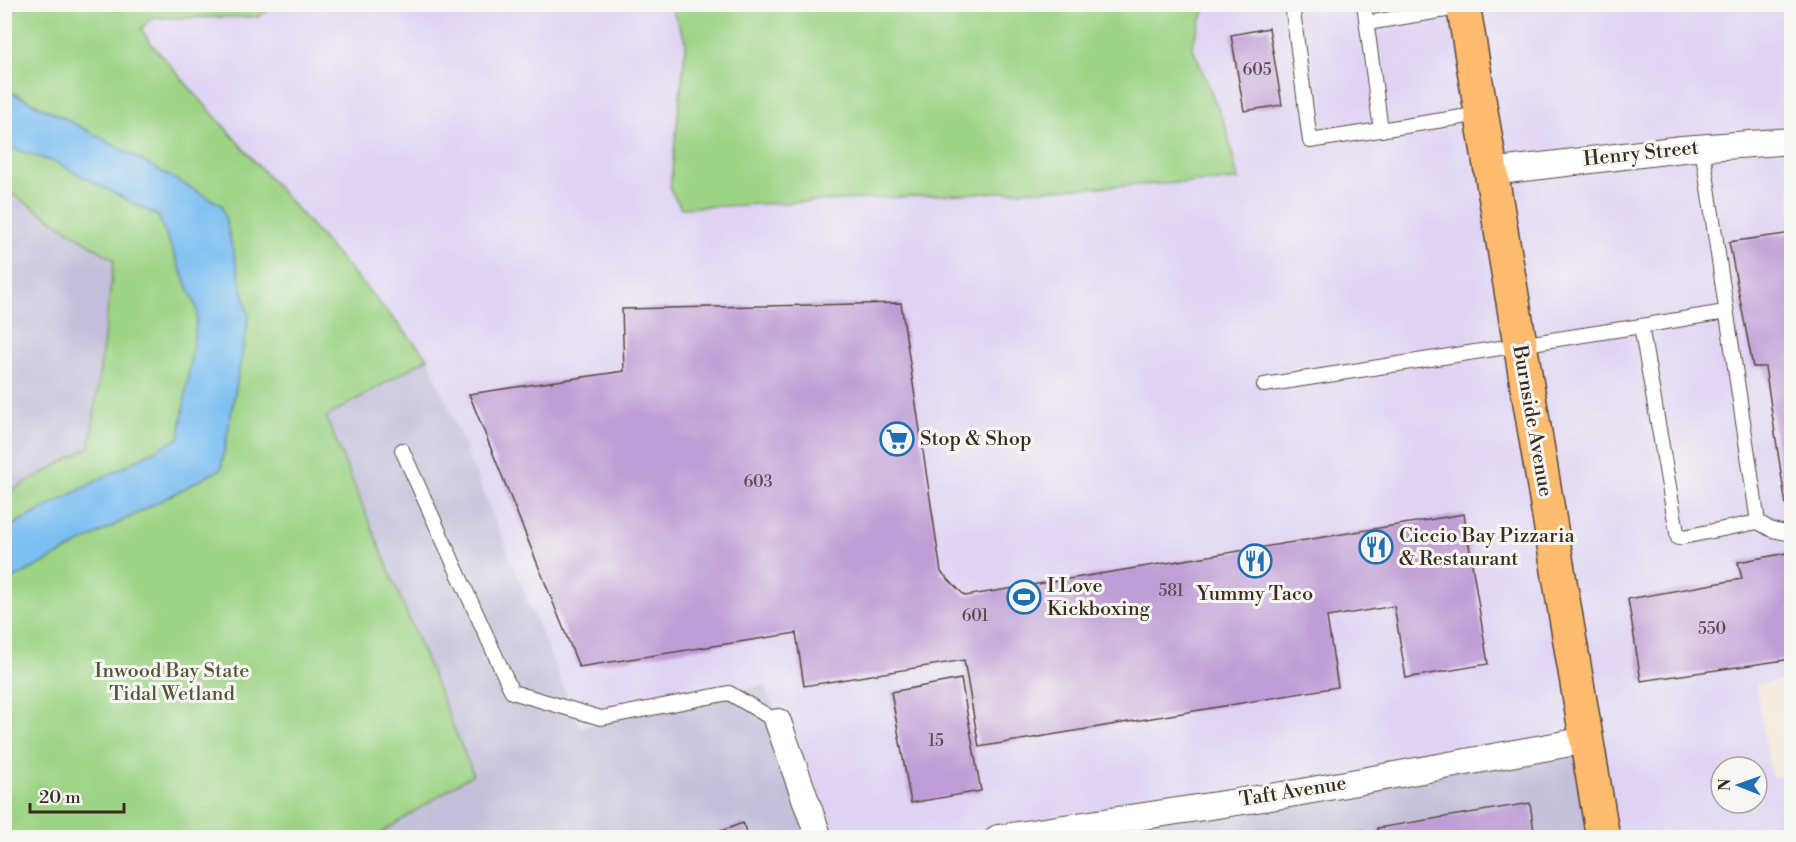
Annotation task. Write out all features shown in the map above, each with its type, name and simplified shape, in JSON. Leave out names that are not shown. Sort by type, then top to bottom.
[{"type":"main road","name":"Burnside Avenue","points":[[1464,6],[1518,344],[1603,837]]},
{"type":"street","name":"Henry Street","points":[[1491,172],[1702,147],[1791,141]]},
{"type":"street","points":[[778,722],[819,837]]},
{"type":"street","name":"Taft Avenue","points":[[998,837],[1296,793],[1587,740]]},
{"type":"lane","points":[[1292,4],[1310,141],[1481,114]]},
{"type":"lane","points":[[1364,4],[1381,130]]},
{"type":"lane","points":[[1367,23],[1464,6]]},
{"type":"lane","points":[[1702,147],[1758,522]]},
{"type":"lane","points":[[1264,385],[1725,312]]},
{"type":"lane","points":[[1641,326],[1678,538],[1758,522],[1772,530],[1791,534]]},
{"type":"lane","points":[[402,450],[512,692],[601,718],[729,693],[778,722]]},
{"type":"shaded area","points":[[321,5],[670,5],[686,42],[670,189],[681,208],[1238,180],[1227,130],[1192,46],[1206,5],[1791,5],[1791,679],[1756,685],[1767,755],[1709,755],[1709,815],[1769,815],[1769,765],[1771,777],[1791,774],[1791,837],[1603,837],[1587,741],[962,837],[827,837],[781,730],[765,684],[580,727],[428,358],[153,46],[141,29],[150,18],[258,17],[273,7]]},
{"type":"shaded area","points":[[4,189],[114,259],[90,447],[5,494]]},
{"type":"shaded area","points":[[428,358],[580,727],[765,684],[778,722],[827,837],[375,837],[473,774],[326,417]]},
{"type":"shaded area","points":[[1587,740],[1603,838],[975,838],[1325,788]]},
{"type":"green space","name":"Inwood Bay State Tidal Wetland","points":[[5,5],[321,5],[273,7],[258,17],[151,18],[141,29],[153,46],[428,358],[326,417],[473,774],[375,837],[5,838],[5,583],[221,469],[249,316],[70,121],[5,89]]},
{"type":"green space","points":[[670,5],[1206,5],[1192,46],[1227,130],[1238,180],[681,208],[670,189],[686,42]]},
{"type":"green space","points":[[5,146],[57,163],[158,216],[198,311],[180,438],[5,529],[5,494],[90,447],[114,260],[5,189]]},
{"type":"water","points":[[4,89],[70,121],[222,205],[249,316],[221,469],[5,583],[5,529],[179,438],[198,311],[158,216],[57,163],[5,146]]},
{"type":"building","points":[[1269,28],[1282,105],[1244,111],[1231,35]]},
{"type":"building","points":[[1792,233],[1792,505],[1786,506],[1765,367],[1753,367],[1729,242]]},
{"type":"building","points":[[901,303],[941,572],[965,596],[1464,514],[1488,664],[1406,678],[1394,606],[1327,617],[1338,687],[979,747],[964,660],[804,686],[796,633],[579,667],[469,394],[624,371],[622,309]]},
{"type":"building","points":[[1792,552],[1792,659],[1641,681],[1628,599],[1742,579],[1738,562]]},
{"type":"building","points":[[961,679],[981,791],[911,803],[891,692]]},
{"type":"building","points":[[1530,803],[1535,838],[1379,838],[1377,828]]},
{"type":"building","points":[[743,823],[748,838],[704,838],[704,837]]},
{"type":"building","points":[[1365,830],[1366,838],[1328,838],[1328,836]]},
{"type":"place","name":"Stop & Shop","points":[[897,439]]},
{"type":"place","name":"Ciccio Bay Pizzaria & Restaurant","points":[[1376,547]]},
{"type":"place","name":"Yummy Taco","points":[[1255,561]]},
{"type":"place","name":"I Love Kickboxing","points":[[1024,597]]}]
